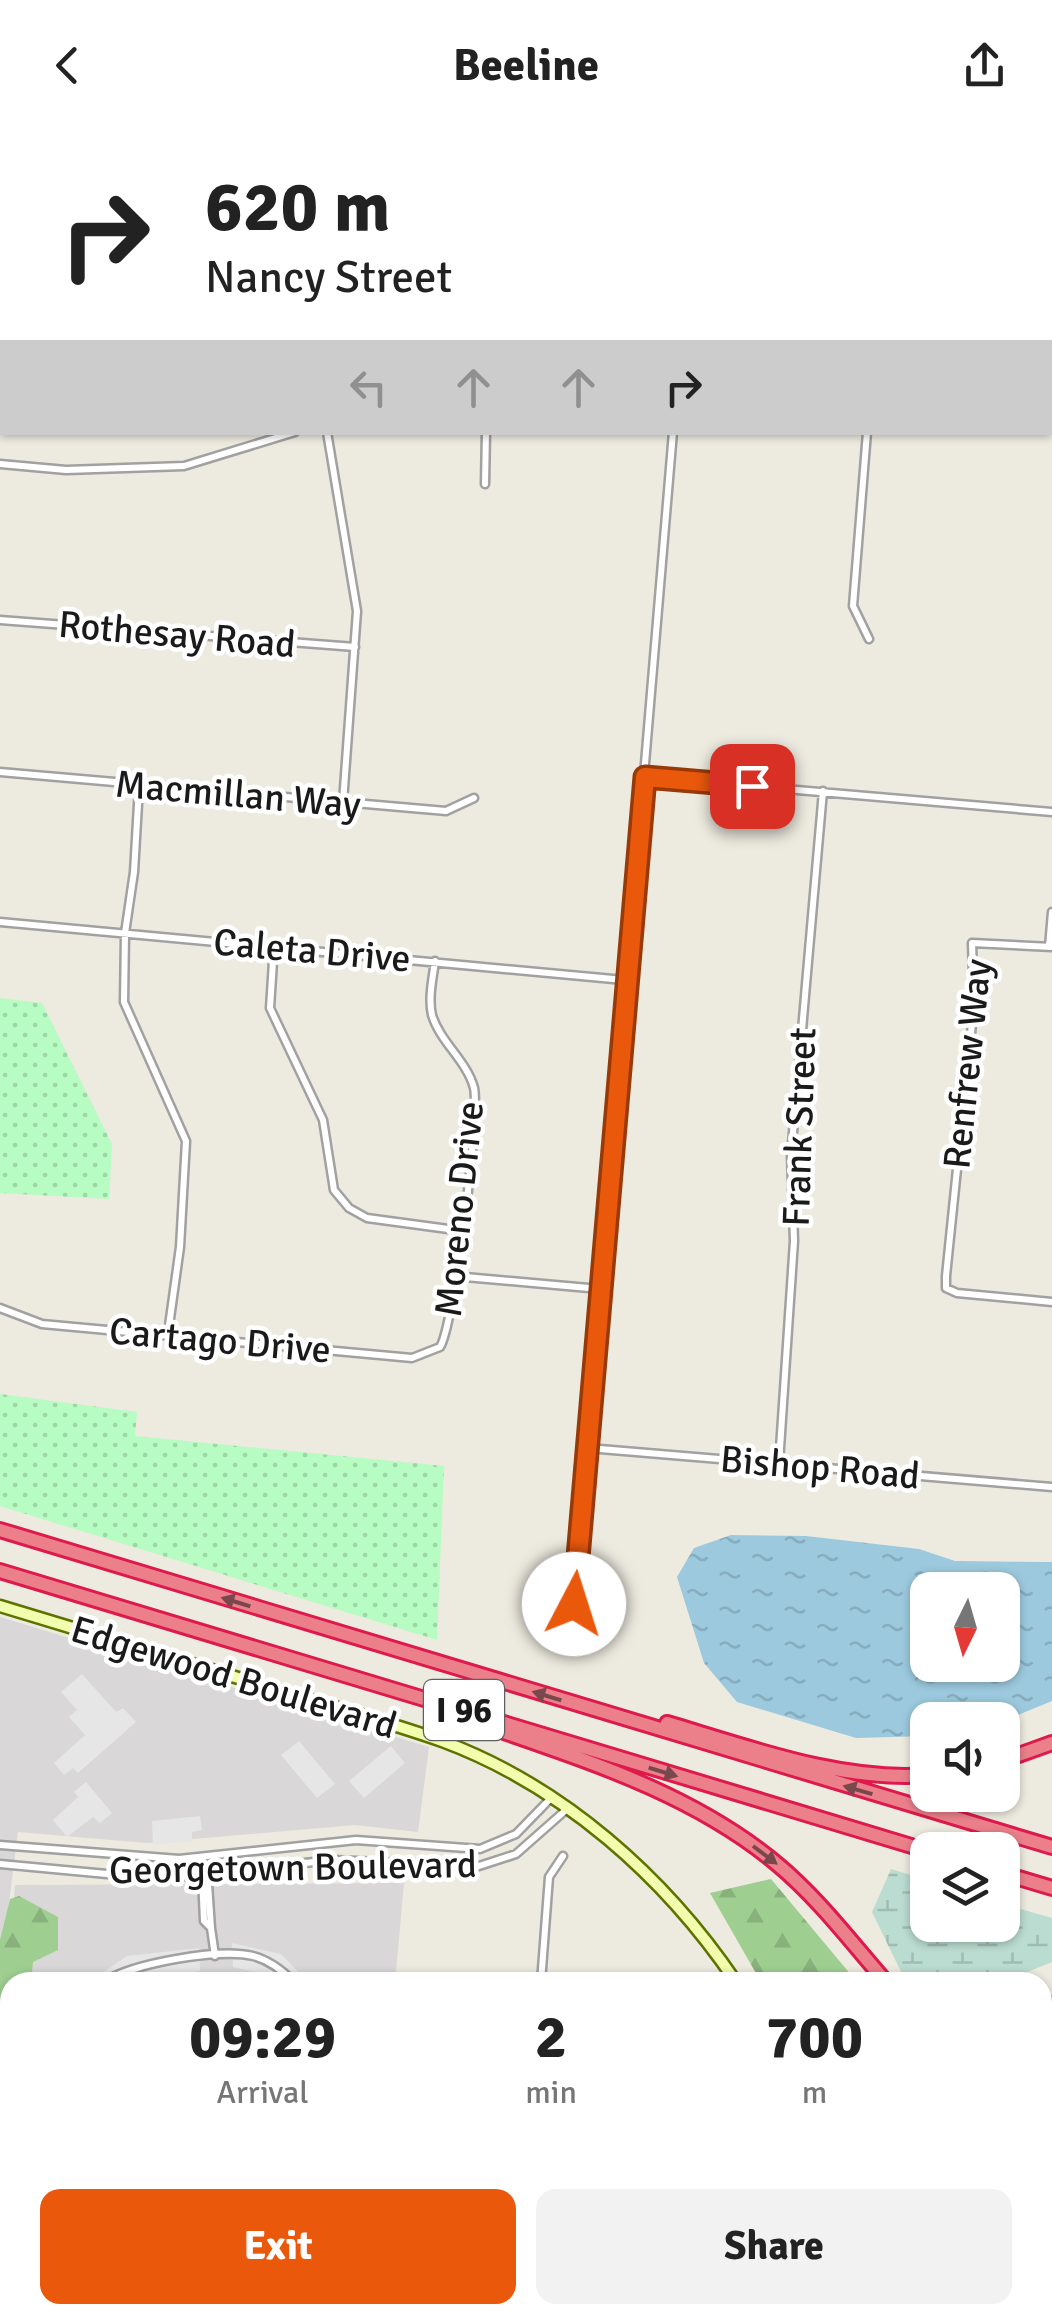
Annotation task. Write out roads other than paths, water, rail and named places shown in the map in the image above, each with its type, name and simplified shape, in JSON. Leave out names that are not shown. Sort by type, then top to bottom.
[{"type":"highway","name":"I 96","points":[[0,1530],[1052,1847]]},
{"type":"highway","name":"I 96","points":[[0,1571],[910,1845]]},
{"type":"highway","points":[[289,1658],[578,1758],[696,1808],[775,1862],[808,1892],[877,1972]]},
{"type":"highway","points":[[646,1726],[662,1722],[855,1772],[910,1774]]},
{"type":"highway","points":[[1020,1755],[1052,1743]]},
{"type":"highway","points":[[1020,1878],[1052,1888]]},
{"type":"street","points":[[0,464],[66,470],[184,466],[286,435]]},
{"type":"street","points":[[328,435],[358,612],[343,802]]},
{"type":"street","points":[[485,484],[486,435]]},
{"type":"street","points":[[580,1645],[574,1604],[673,435]]},
{"type":"street","points":[[867,435],[853,606],[869,639]]},
{"type":"street","name":"Rothesay Road","points":[[0,620],[355,648]]},
{"type":"street","name":"Macmillan Way","points":[[0,772],[446,811],[474,798]]},
{"type":"street","points":[[645,777],[1052,812]]},
{"type":"street","points":[[139,787],[125,934],[124,1002],[186,1141],[180,1247],[168,1333]]},
{"type":"street","name":"Frank Street","points":[[778,1463],[794,1241],[791,1154],[823,791]]},
{"type":"street","name":"Renfrew Way","points":[[1052,912],[1051,947],[972,943],[974,1004],[946,1288],[968,1295],[1052,1302]]},
{"type":"street","name":"Caleta Drive","points":[[0,922],[624,980]]},
{"type":"street","points":[[274,946],[270,1008],[324,1120],[334,1190],[350,1208],[366,1218],[463,1230]]},
{"type":"street","name":"Moreno Drive","points":[[435,961],[432,1014],[468,1074],[474,1094],[463,1230],[448,1328],[440,1347]]},
{"type":"street","points":[[454,1276],[600,1290]]},
{"type":"street","name":"Cartago Drive","points":[[0,1308],[42,1324],[412,1358],[440,1347]]},
{"type":"street","name":"Bishop Road","points":[[588,1448],[1052,1487]]},
{"type":"street","name":"Edgewood Boulevard","points":[[0,1606],[444,1742],[567,1808],[646,1872],[704,1936],[729,1972]]},
{"type":"street","name":"Georgetown Boulevard","points":[[0,1844],[178,1859],[344,1840],[480,1849],[516,1834],[551,1798]]},
{"type":"street","name":"Georgetown Boulevard","points":[[0,1864],[160,1878],[358,1859],[478,1866],[516,1854],[567,1808]]},
{"type":"street","points":[[542,1972],[549,1877],[563,1856]]},
{"type":"street","points":[[202,1876],[204,1921],[211,1928],[215,1956]]},
{"type":"street","points":[[127,1972],[215,1956],[254,1956],[279,1972]]},
{"type":"water","points":[[731,1535],[806,1536],[919,1549],[955,1561],[1052,1562],[1052,1701],[1020,1714],[1020,1702],[910,1702],[910,1736],[856,1738],[737,1702],[704,1663],[677,1577],[694,1548]]}]
